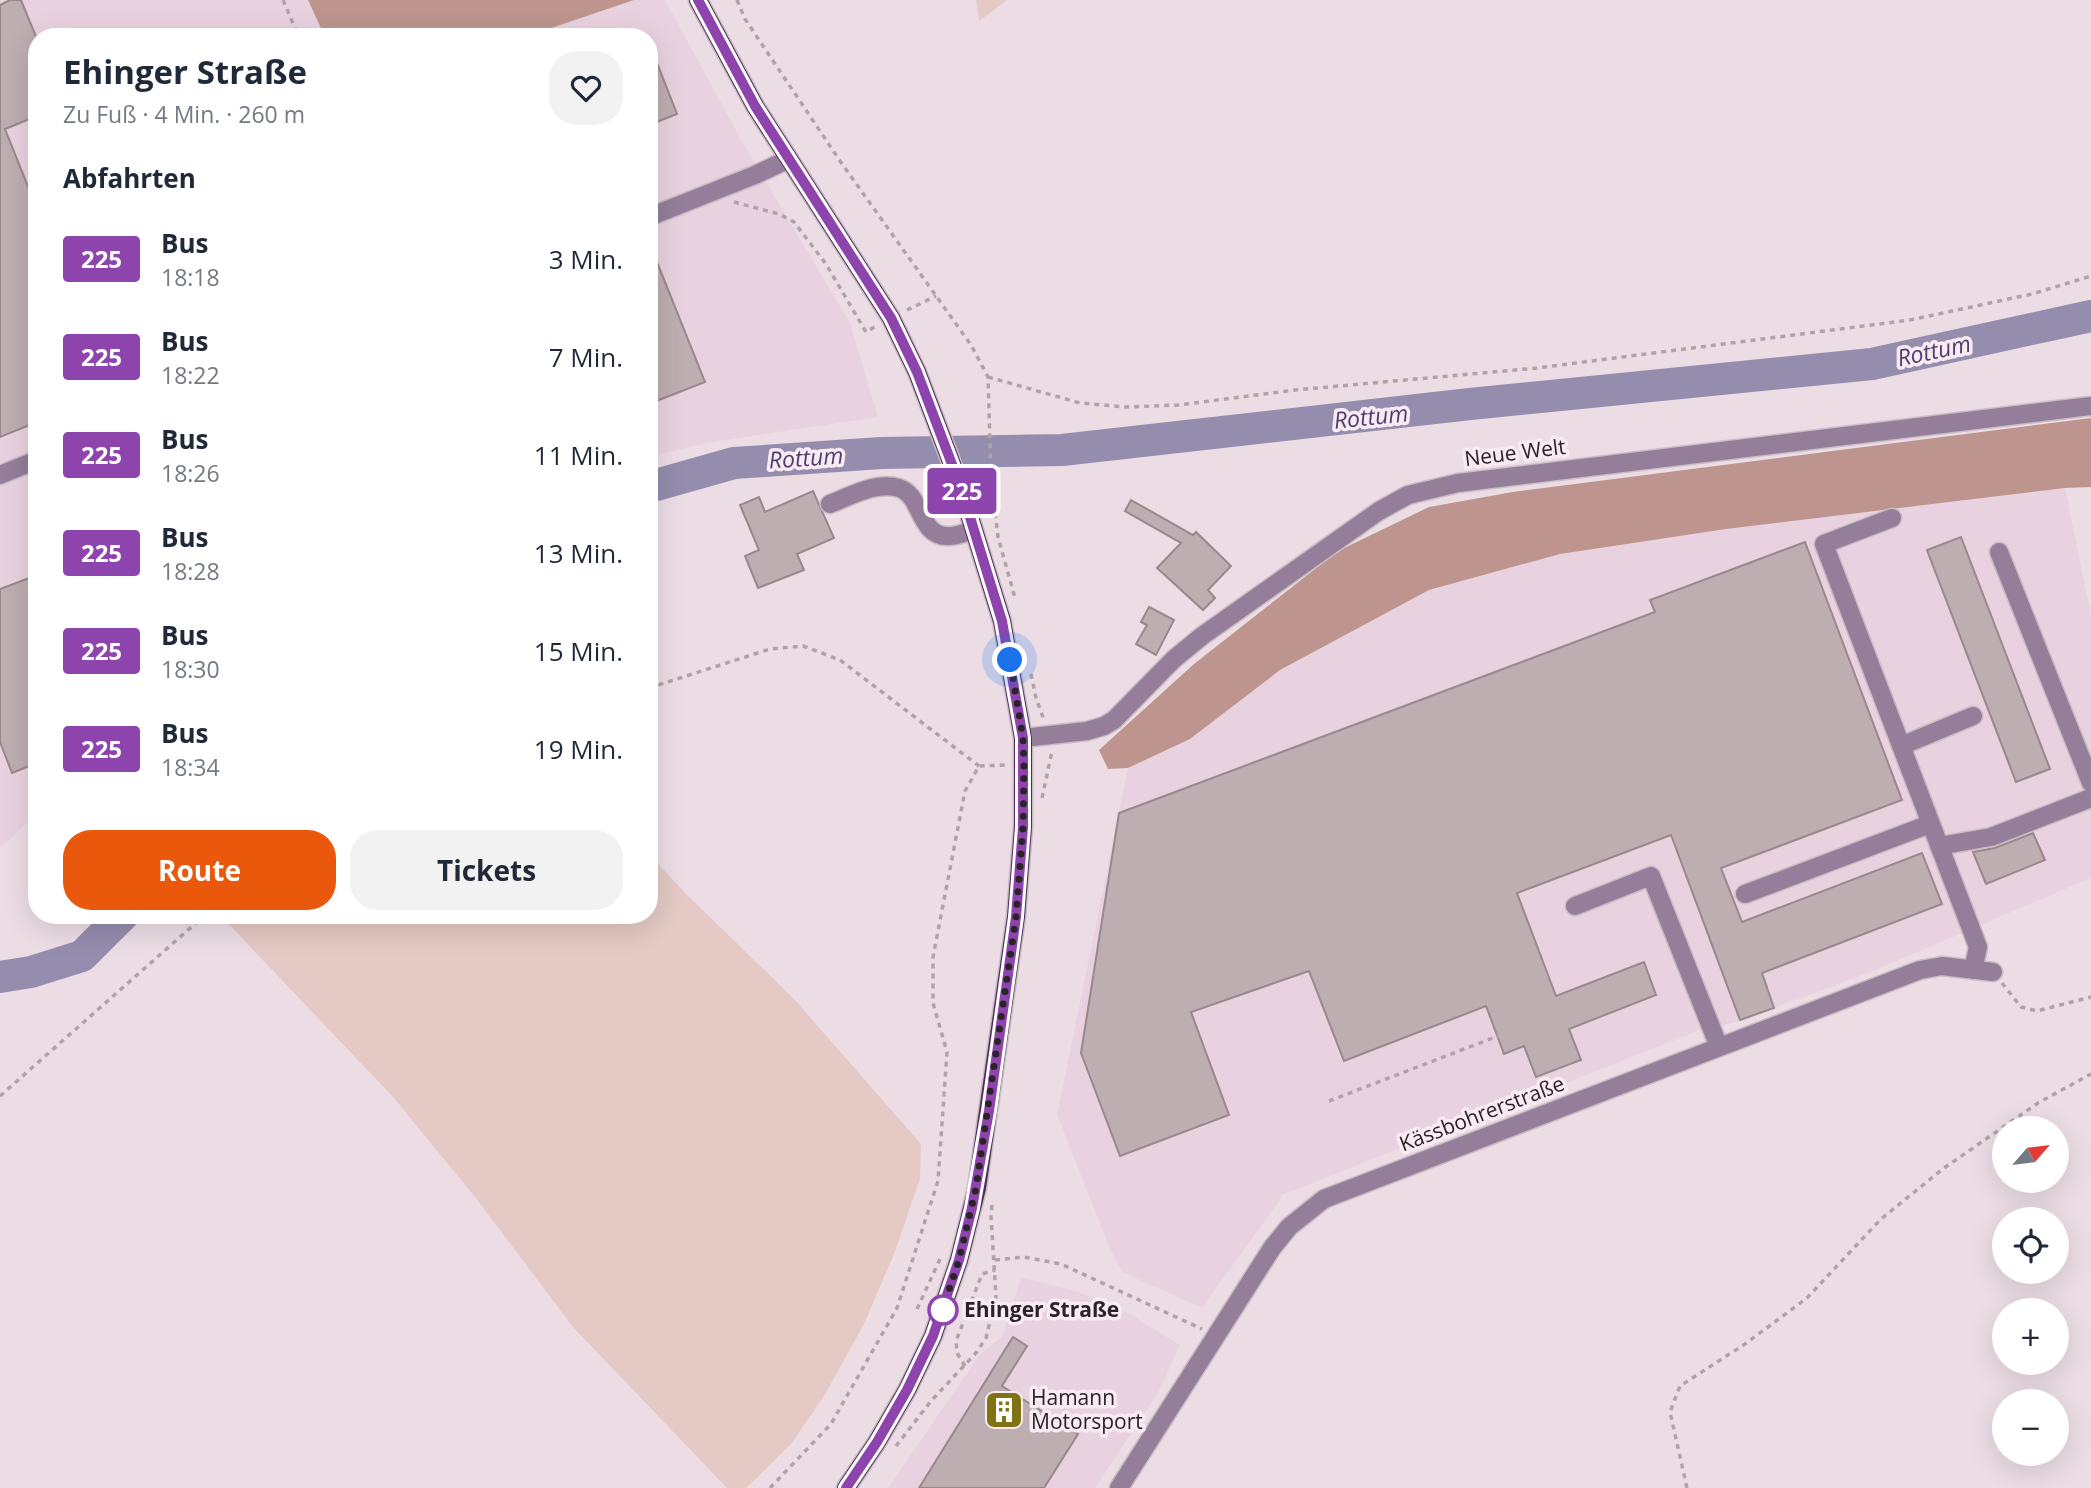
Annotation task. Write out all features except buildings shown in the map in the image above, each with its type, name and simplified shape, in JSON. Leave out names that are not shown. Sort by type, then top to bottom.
[{"type":"main road","points":[[698,0],[755,106],[891,318],[917,372],[961,488],[1002,621],[1023,738],[1023,827],[1016,917],[976,1188],[959,1260],[933,1336],[907,1390],[846,1488]]},
{"type":"street","points":[[658,213],[789,159]]},
{"type":"street","name":"Neue Welt","points":[[1023,738],[1087,731],[1114,720],[1174,659],[1202,636],[1379,510],[1408,495],[1458,483],[2091,406]]},
{"type":"street","points":[[0,475],[28,464]]},
{"type":"street","points":[[830,504],[869,488],[896,487],[904,490],[912,499],[928,527],[937,535],[950,537],[974,530]]},
{"type":"street","points":[[1892,519],[1824,544],[1978,947],[1973,970]]},
{"type":"street","points":[[2000,552],[2091,783]]},
{"type":"street","points":[[1901,746],[1973,716]]},
{"type":"street","points":[[1938,846],[1991,837],[2091,798]]},
{"type":"street","points":[[1745,894],[1930,824]]},
{"type":"street","points":[[1575,905],[1651,876],[1719,1047]]},
{"type":"street","name":"Kässbohrerstraße","points":[[1119,1488],[1276,1243],[1289,1227],[1324,1199],[1920,970],[1942,966],[1993,972]]},
{"type":"path","points":[[283,0],[295,28]]},
{"type":"path","points":[[737,0],[745,19],[840,161],[971,345],[988,377],[991,476]]},
{"type":"path","points":[[727,186],[733,202],[779,214],[794,222],[826,264],[866,332],[936,296]]},
{"type":"path","points":[[988,377],[1080,403],[1126,407],[1179,405],[1295,390],[1537,368],[1910,320],[2032,294],[2091,276]]},
{"type":"path","points":[[658,685],[770,649],[803,646],[840,660],[979,766],[1024,764]]},
{"type":"path","points":[[770,1488],[831,1424],[897,1308],[938,1181],[947,1052],[933,1003],[933,957],[965,791],[979,766]]},
{"type":"path","points":[[0,1096],[195,924]]},
{"type":"path","points":[[1993,972],[2021,1007],[2037,1011],[2091,997]]},
{"type":"path","points":[[1329,1101],[1498,1036]]},
{"type":"path","points":[[1687,1488],[1670,1412],[1680,1386],[1745,1344],[1807,1298],[1881,1219],[1944,1168],[2038,1103],[2091,1074]]},
{"type":"path","points":[[995,1260],[1024,1257],[1061,1264],[1215,1336]]},
{"type":"path","points":[[965,1366],[957,1353],[956,1341],[982,1274],[995,1270]]},
{"type":"shaded area","points":[[0,0],[308,0],[321,28],[28,28],[28,822],[0,848]]},
{"type":"shaded area","points":[[308,0],[634,0],[552,28],[321,28]]},
{"type":"shaded area","points":[[634,0],[665,0],[744,145],[850,323],[878,417],[706,443],[658,455],[658,28],[552,28]]},
{"type":"shaded area","points":[[976,0],[1007,0],[979,21]]},
{"type":"shaded area","points":[[2091,418],[2091,487],[1726,529],[1560,554],[1429,590],[1280,670],[1190,739],[1128,768],[1108,769],[1099,750],[1194,664],[1338,551],[1429,507],[1513,492]]},
{"type":"shaded area","points":[[2065,488],[2091,615],[2091,878],[1878,969],[1738,1022],[1706,1028],[1284,1194],[1202,1308],[1122,1272],[1111,1251],[1057,1115],[1128,768],[1190,739],[1280,670],[1429,590],[1560,554],[1726,529]]},
{"type":"shaded area","points":[[658,864],[793,998],[921,1144],[920,1179],[894,1254],[864,1324],[824,1396],[791,1444],[746,1488],[727,1488],[573,1327],[475,1197],[394,1098],[229,924],[658,924]]},
{"type":"shaded area","name":"Hamann Motorsport","points":[[1021,1277],[1076,1291],[1130,1314],[1180,1345],[1159,1391],[1095,1488],[888,1488],[980,1354],[1003,1336]]},
{"type":"waterway","name":"Rottum","points":[[658,484],[734,463],[881,453],[1062,450],[1470,404],[1872,364],[2091,316]]},
{"type":"waterway","name":"Rottum","points":[[0,977],[31,972],[82,956],[114,924]]},
{"type":"bus line","name":"225","points":[[698,0],[755,106],[891,318],[917,372],[961,488],[1002,621],[1023,738],[1023,827],[1016,917],[989,1111],[972,1208],[948,1298],[933,1336],[907,1390],[846,1488]]},
{"type":"place","name":"Ehinger Straße","points":[[943,1310]]},
{"type":"place","name":"Hamann Motorsport","points":[[1004,1410]]},
{"type":"route","points":[[943,1310],[940,1317],[959,1260],[976,1188],[1016,917],[1023,827],[1024,764],[1023,738],[1010,660]]}]
